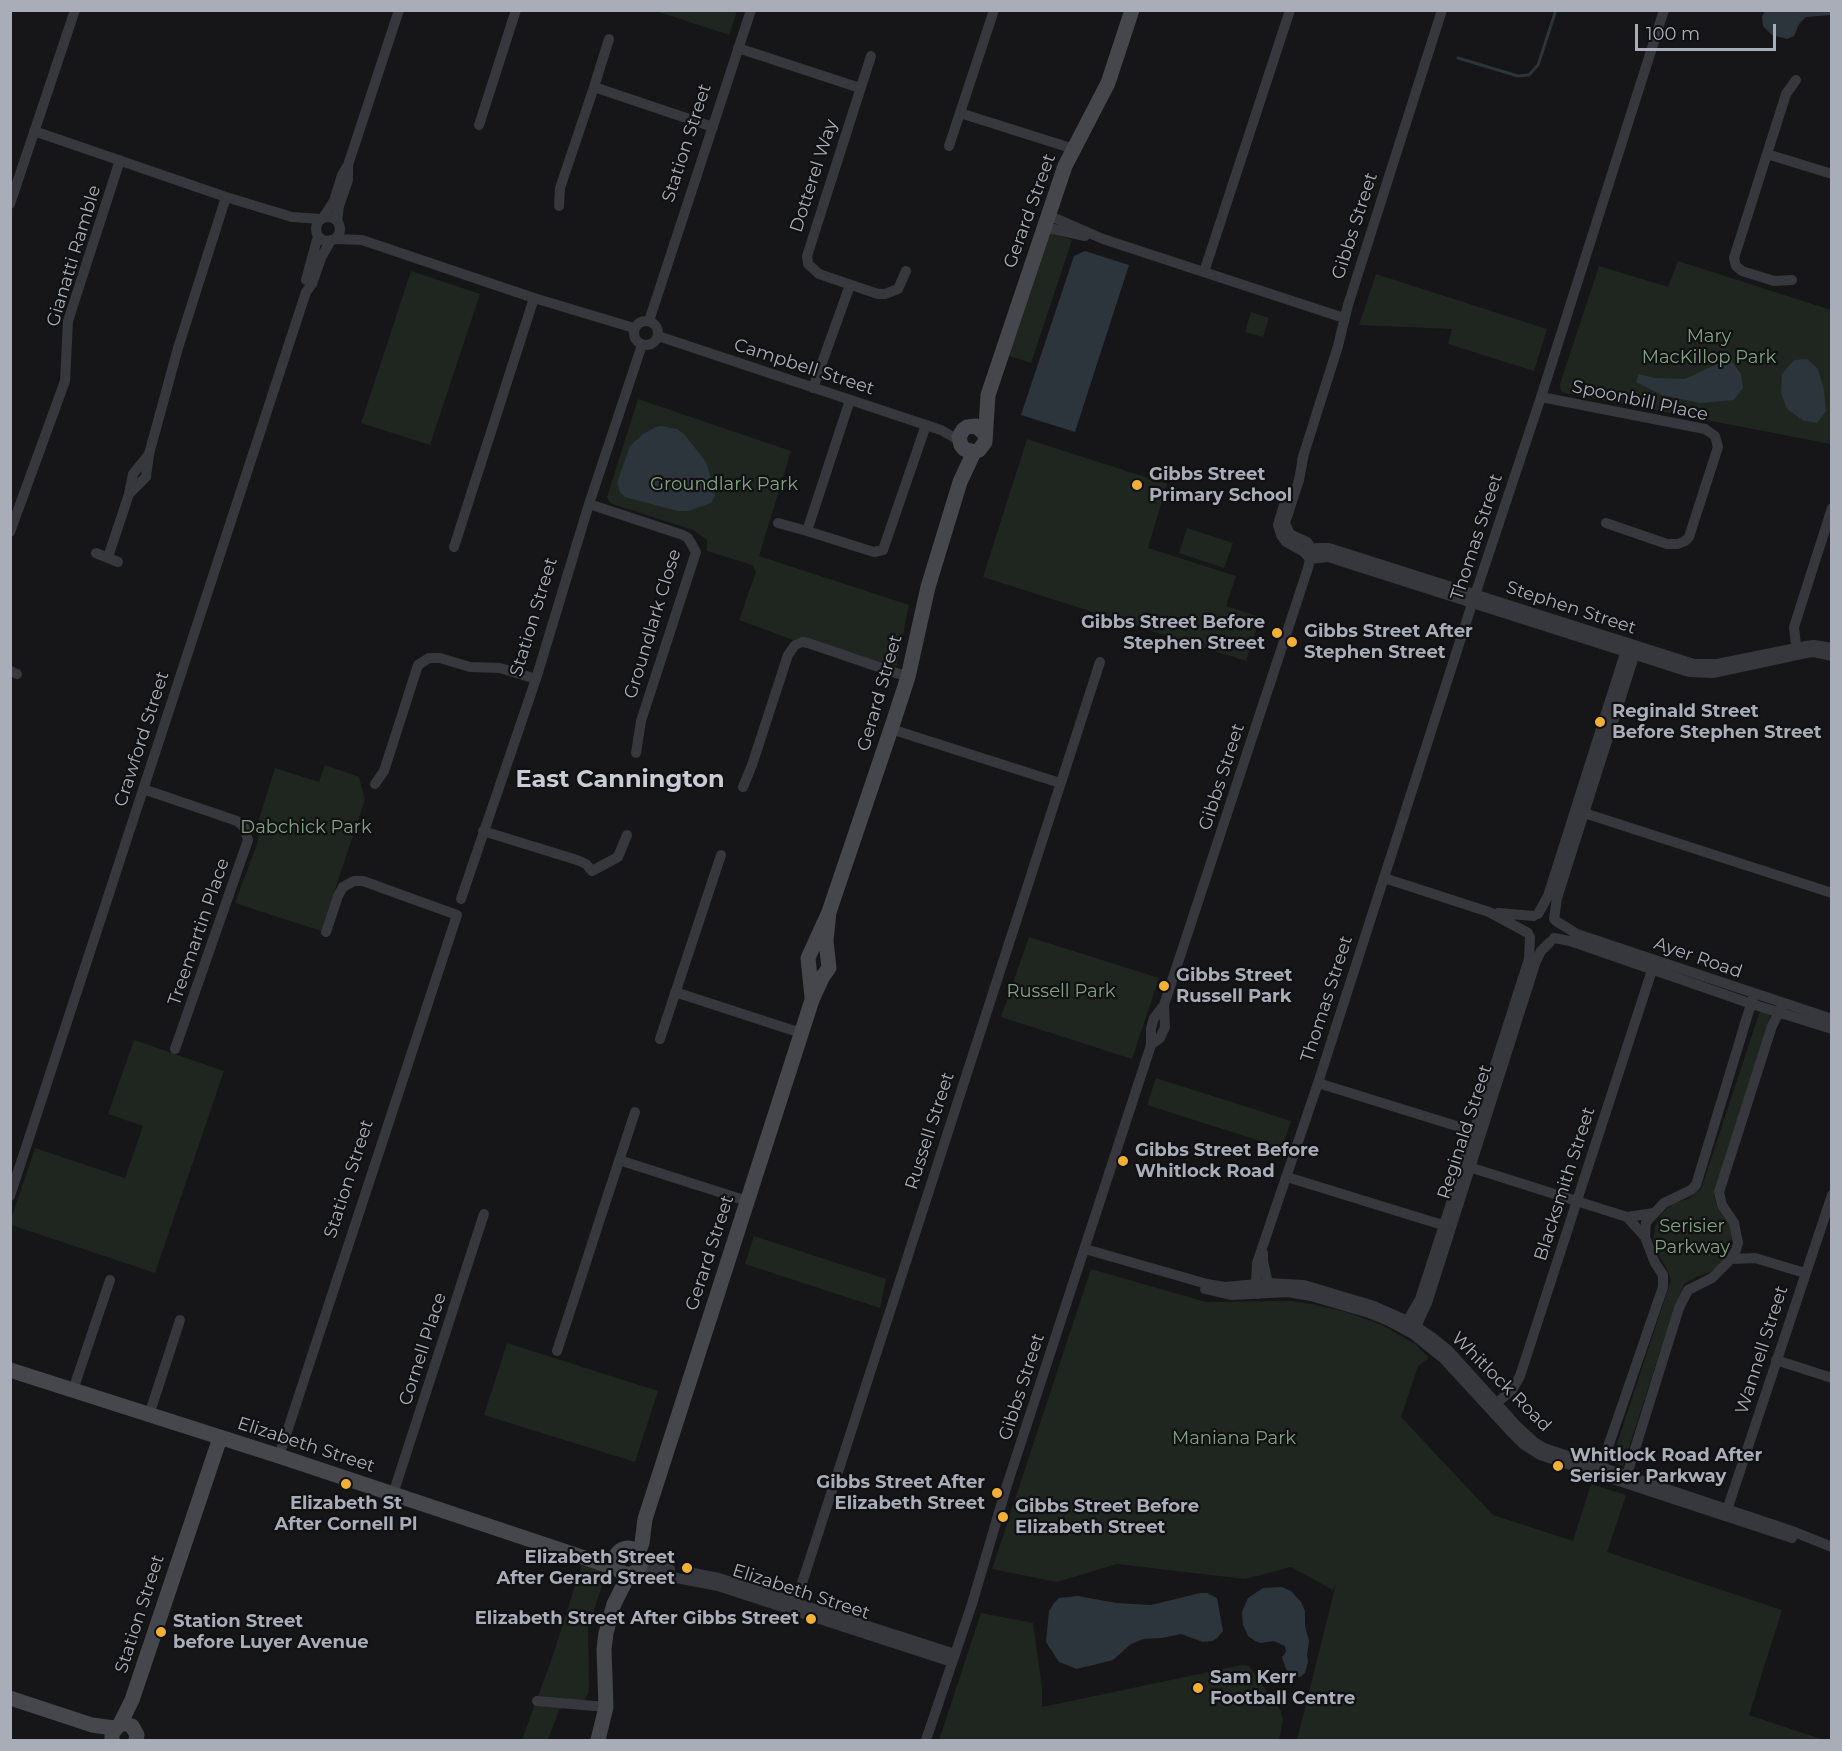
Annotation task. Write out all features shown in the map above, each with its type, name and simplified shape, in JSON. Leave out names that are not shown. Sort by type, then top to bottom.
[{"type":"street","points":[[10,204],[75,10]]},
{"type":"street","points":[[318,235],[316,226],[333,201],[348,165],[399,10]]},
{"type":"street","points":[[479,126],[516,10]]},
{"type":"street","name":"Station Street","points":[[649,321],[751,10]]},
{"type":"street","points":[[949,147],[994,10]]},
{"type":"street","name":"Gerard Street","points":[[812,999],[808,958],[829,912],[908,676],[928,587],[960,482],[969,438],[988,395],[1065,166],[1108,83],[1132,10]]},
{"type":"street","points":[[1204,272],[1290,10]]},
{"type":"street","name":"Gibbs Street","points":[[926,1740],[1151,1045],[1151,1028],[1154,1018],[1164,1005],[1309,553],[1282,538],[1278,525],[1304,453],[1338,346],[1344,318],[1442,10]]},
{"type":"street","name":"Thomas Street","points":[[1257,1289],[1257,1263],[1318,1083],[1541,397],[1664,10]]},
{"type":"street","points":[[559,206],[560,188],[609,39]]},
{"type":"street","points":[[738,48],[860,88]]},
{"type":"street","name":"Dotterel Way","points":[[871,56],[807,256],[808,264],[819,274],[885,294],[898,289],[906,272]]},
{"type":"street","points":[[1792,280],[1774,281],[1742,271],[1736,266],[1734,258],[1786,94],[1796,80]]},
{"type":"street","points":[[594,87],[713,127]]},
{"type":"street","points":[[960,113],[1074,149]]},
{"type":"street","points":[[34,131],[226,197],[292,217],[322,219],[330,217],[362,240],[534,298],[634,328]]},
{"type":"street","points":[[1767,154],[1832,174]]},
{"type":"street","name":"Gianatti Ramble","points":[[10,532],[65,381],[68,321],[120,160]]},
{"type":"street","points":[[333,240],[339,232],[339,206],[346,188],[348,165]]},
{"type":"street","points":[[96,553],[113,559],[129,494],[146,477],[149,454],[177,348],[226,197]]},
{"type":"street","points":[[292,217],[324,240],[362,240]]},
{"type":"street","points":[[1046,221],[1344,318]]},
{"type":"street","name":"Crawford Street","points":[[10,1196],[306,292],[306,283],[318,235]]},
{"type":"street","name":"Crawford Street","points":[[306,292],[312,284],[321,258],[333,240]]},
{"type":"street","points":[[813,388],[850,285]]},
{"type":"street","points":[[454,547],[534,298]]},
{"type":"street","points":[[644,321],[649,321],[655,325],[658,336],[649,345],[642,345],[636,341],[633,334],[634,328],[644,321]]},
{"type":"street","name":"Campbell Street","points":[[658,336],[969,438]]},
{"type":"street","name":"Station Street","points":[[461,899],[536,679],[589,504],[642,345]]},
{"type":"street","name":"Spoonbill Place","points":[[1541,397],[1705,429],[1715,436],[1718,447],[1689,537],[1685,541],[1667,544],[1606,523]]},
{"type":"street","points":[[807,531],[850,400]]},
{"type":"street","points":[[778,523],[874,552],[883,550],[926,425]]},
{"type":"street","name":"Groundlark Close","points":[[589,504],[688,538],[696,552],[641,721],[636,753]]},
{"type":"street","points":[[1796,651],[1794,627],[1832,508]]},
{"type":"street","name":"Stephen Street","points":[[1309,553],[1329,548],[1474,599],[1631,649],[1687,671],[1713,673],[1814,645],[1832,648]]},
{"type":"street","points":[[742,787],[752,765],[788,655],[795,645],[802,642],[808,643],[908,676]]},
{"type":"street","points":[[1529,935],[1528,923],[1548,896],[1579,811],[1631,649]]},
{"type":"street","name":"Stephen Street","points":[[1796,651],[1832,656]]},
{"type":"street","points":[[375,784],[384,771],[418,665],[429,658],[440,658],[470,666],[500,668],[536,679]]},
{"type":"street","name":"Russell Street","points":[[795,1607],[1100,662]]},
{"type":"street","points":[[891,729],[1060,783]]},
{"type":"street","name":"Treemartin Place","points":[[143,789],[237,821],[244,827],[248,840],[175,1048]]},
{"type":"street","points":[[1579,811],[1832,893]]},
{"type":"street","points":[[1384,878],[1489,912],[1537,942],[1552,940],[1558,930],[1555,920],[1557,898],[1579,811]]},
{"type":"street","points":[[483,831],[577,860],[586,864],[592,871],[618,857],[627,835]]},
{"type":"street","points":[[660,1039],[721,855]]},
{"type":"street","name":"Station Street","points":[[279,1455],[457,915],[363,880],[354,880],[343,887],[338,896],[326,932]]},
{"type":"street","name":"Gerard Street","points":[[598,1740],[606,1707],[604,1649],[609,1620],[627,1562],[642,1543],[645,1519],[812,999],[830,964],[826,941],[829,912]]},
{"type":"street","points":[[1489,912],[1548,914],[1555,920]]},
{"type":"street","name":"Ayer Road","points":[[1555,920],[1577,934],[1654,965],[1782,1008],[1832,1019]]},
{"type":"street","name":"Reginald Street","points":[[1478,1133],[1528,959],[1529,935]]},
{"type":"street","name":"Ayer Road","points":[[1552,940],[1570,941],[1654,965]]},
{"type":"street","name":"Reginald Street","points":[[1410,1327],[1427,1303],[1467,1166],[1536,961],[1541,951],[1552,940]]},
{"type":"street","name":"Blacksmith Street","points":[[1494,1406],[1512,1390],[1520,1376],[1654,965]]},
{"type":"street","points":[[675,992],[801,1033]]},
{"type":"street","points":[[1645,1238],[1646,1222],[1654,1213],[1664,1203],[1691,1190],[1696,1185],[1753,999]]},
{"type":"street","points":[[1626,1480],[1680,1308],[1688,1290],[1712,1278],[1735,1251],[1734,1223],[1722,1205],[1719,1191],[1772,1026],[1782,1008]]},
{"type":"street","name":"Ayer Road","points":[[1782,1008],[1832,1029]]},
{"type":"street","points":[[1318,1083],[1478,1133]]},
{"type":"street","points":[[556,1351],[635,1112]]},
{"type":"street","points":[[619,1160],[747,1201]]},
{"type":"street","points":[[1467,1166],[1627,1217],[1654,1213]]},
{"type":"street","points":[[1287,1177],[1448,1226]]},
{"type":"street","name":"Wannell Street","points":[[1726,1513],[1832,1194]]},
{"type":"street","name":"Cornell Place","points":[[393,1494],[484,1214]]},
{"type":"street","points":[[1600,1472],[1663,1287],[1663,1275],[1655,1263],[1645,1238],[1627,1217]]},
{"type":"street","name":"Thomas Street","points":[[1264,1244],[1263,1261],[1269,1288]]},
{"type":"street","name":"Whitlock Road","points":[[1085,1249],[1180,1277],[1218,1293],[1231,1295],[1269,1288],[1311,1296],[1410,1327],[1449,1351],[1494,1406],[1544,1448],[1600,1472],[1726,1513],[1792,1531],[1832,1548]]},
{"type":"street","points":[[1735,1251],[1805,1273]]},
{"type":"street","points":[[1735,1251],[1755,1258]]},
{"type":"street","points":[[73,1390],[110,1280]]},
{"type":"street","points":[[149,1415],[180,1320]]},
{"type":"street","points":[[1776,1360],[1832,1378]]},
{"type":"street","name":"Elizabeth Street","points":[[10,1370],[279,1455],[606,1565],[627,1562],[719,1578],[795,1607],[953,1658]]},
{"type":"street","name":"Station Street","points":[[126,1734],[132,1700],[220,1438]]},
{"type":"street","points":[[10,1698],[126,1734]]},
{"type":"street","points":[[537,1701],[606,1707]]},
{"type":"green space","points":[[656,11],[737,11],[729,35]]},
{"type":"green space","points":[[1047,232],[1072,240],[1031,363],[1006,355]]},
{"type":"green space","name":"Mary MacKillop Park","points":[[1678,261],[1831,310],[1831,444],[1561,391],[1560,384],[1599,266],[1668,287]]},
{"type":"green space","points":[[411,271],[480,294],[430,445],[361,423]]},
{"type":"green space","points":[[1376,274],[1547,329],[1534,371],[1448,344],[1452,329],[1359,325]]},
{"type":"green space","points":[[1251,312],[1269,318],[1263,337],[1245,332]]},
{"type":"green space","name":"Groundlark Park","points":[[638,399],[791,451],[759,556],[909,605],[897,665],[891,667],[800,637],[793,640],[739,620],[756,572],[752,565],[707,551],[707,540],[693,530],[610,503],[607,497]]},
{"type":"green space","points":[[1027,439],[1167,484],[1148,548],[1236,576],[1226,606],[1260,617],[1246,661],[983,577]]},
{"type":"green space","points":[[1187,528],[1233,543],[1224,568],[1179,553]]},
{"type":"green space","name":"Dabchick Park","points":[[325,765],[359,777],[365,800],[321,931],[235,903],[258,841],[259,819],[275,768],[319,782]]},
{"type":"green space","name":"Russell Park","points":[[1029,937],[1159,978],[1132,1059],[1001,1017]]},
{"type":"green space","name":"Serisier Parkway","points":[[1760,1011],[1771,1014],[1714,1194],[1717,1207],[1727,1218],[1730,1226],[1732,1238],[1728,1253],[1720,1265],[1684,1284],[1623,1466],[1611,1462],[1671,1280],[1653,1241],[1655,1227],[1661,1214],[1674,1203],[1688,1199],[1701,1189]]},
{"type":"green space","points":[[134,1040],[224,1071],[155,1273],[11,1225],[35,1148],[125,1178],[143,1126],[108,1114]]},
{"type":"green space","points":[[1156,1078],[1291,1121],[1282,1148],[1147,1105]]},
{"type":"green space","points":[[754,1236],[886,1279],[880,1308],[745,1264]]},
{"type":"green space","name":"Maniana Park","points":[[1091,1269],[1206,1302],[1291,1301],[1312,1304],[1346,1312],[1382,1325],[1415,1344],[1429,1358],[1418,1366],[1401,1417],[1493,1515],[1573,1541],[1591,1484],[1626,1495],[1607,1552],[1782,1610],[1749,1715],[1824,1740],[1297,1740],[1336,1584],[1333,1590],[1291,1567],[1245,1579],[1117,1564],[1057,1582],[992,1569]]},
{"type":"green space","points":[[507,1343],[658,1391],[635,1462],[484,1415]]},
{"type":"green space","points":[[582,1564],[604,1571],[600,1578],[602,1586],[588,1627],[589,1691],[585,1700],[559,1710],[548,1740],[522,1740],[553,1655]]},
{"type":"green space","name":"Sam Kerr Football Centre","points":[[981,1613],[1033,1623],[1042,1688],[1042,1707],[1242,1665],[1249,1666],[1281,1711],[1283,1720],[1279,1740],[939,1740]]},
{"type":"shaded area","points":[[1765,11],[1831,11],[1831,15],[1806,17],[1799,24],[1794,36],[1787,39],[1772,35],[1763,26],[1762,17]]},
{"type":"shaded area","points":[[1085,251],[1129,265],[1075,432],[1021,415],[1074,256]]},
{"type":"shaded area","points":[[1807,359],[1818,369],[1824,390],[1826,411],[1817,423],[1804,421],[1787,409],[1781,393],[1782,374],[1794,360]]},
{"type":"shaded area","points":[[1731,360],[1741,374],[1743,388],[1734,400],[1700,403],[1662,395],[1636,382],[1639,374],[1655,378],[1685,379],[1719,363]]},
{"type":"shaded area","points":[[661,426],[677,429],[684,434],[706,462],[715,496],[711,503],[688,511],[678,511],[625,497],[620,492],[617,483],[630,446],[643,434]]},
{"type":"shaded area","points":[[1282,1587],[1291,1591],[1301,1602],[1305,1611],[1305,1626],[1309,1641],[1308,1662],[1305,1673],[1300,1677],[1292,1676],[1286,1669],[1282,1657],[1286,1652],[1285,1646],[1274,1641],[1261,1643],[1255,1641],[1248,1636],[1243,1625],[1242,1612],[1248,1598],[1263,1588]]},
{"type":"shaded area","points":[[1207,1593],[1217,1598],[1223,1631],[1212,1641],[1203,1642],[1181,1634],[1143,1639],[1131,1644],[1113,1660],[1077,1669],[1059,1662],[1046,1642],[1049,1611],[1059,1598],[1078,1596],[1116,1603],[1151,1605]]},
{"type":"waterway","points":[[1458,58],[1518,76],[1529,75],[1538,65],[1556,10]]},
{"type":"place","name":"Gibbs Street Primary School","points":[[1137,485]]},
{"type":"place","name":"Gibbs Street Before Stephen Street","points":[[1277,633]]},
{"type":"place","name":"Gibbs Street After Stephen Street","points":[[1292,642]]},
{"type":"place","name":"Reginald Street Before Stephen Street","points":[[1600,722]]},
{"type":"place","name":"Gibbs Street Russell Park","points":[[1164,986]]},
{"type":"place","name":"Gibbs Street Before Whitlock Road","points":[[1123,1161]]},
{"type":"place","name":"Whitlock Road After Serisier Parkway","points":[[1558,1466]]},
{"type":"place","name":"Elizabeth St After Cornell Pl","points":[[346,1484]]},
{"type":"place","name":"Gibbs Street After Elizabeth Street","points":[[997,1493]]},
{"type":"place","name":"Gibbs Street Before Elizabeth Street","points":[[1003,1517]]},
{"type":"place","name":"Elizabeth Street After Gerard Street","points":[[687,1568]]},
{"type":"place","name":"Elizabeth Street After Gibbs Street","points":[[811,1619]]},
{"type":"place","name":"Station Street before Luyer Avenue","points":[[161,1632]]},
{"type":"place","name":"Sam Kerr Football Centre","points":[[1198,1688]]},
{"type":"district","name":"East Cannington","points":[[620,780]]}]
